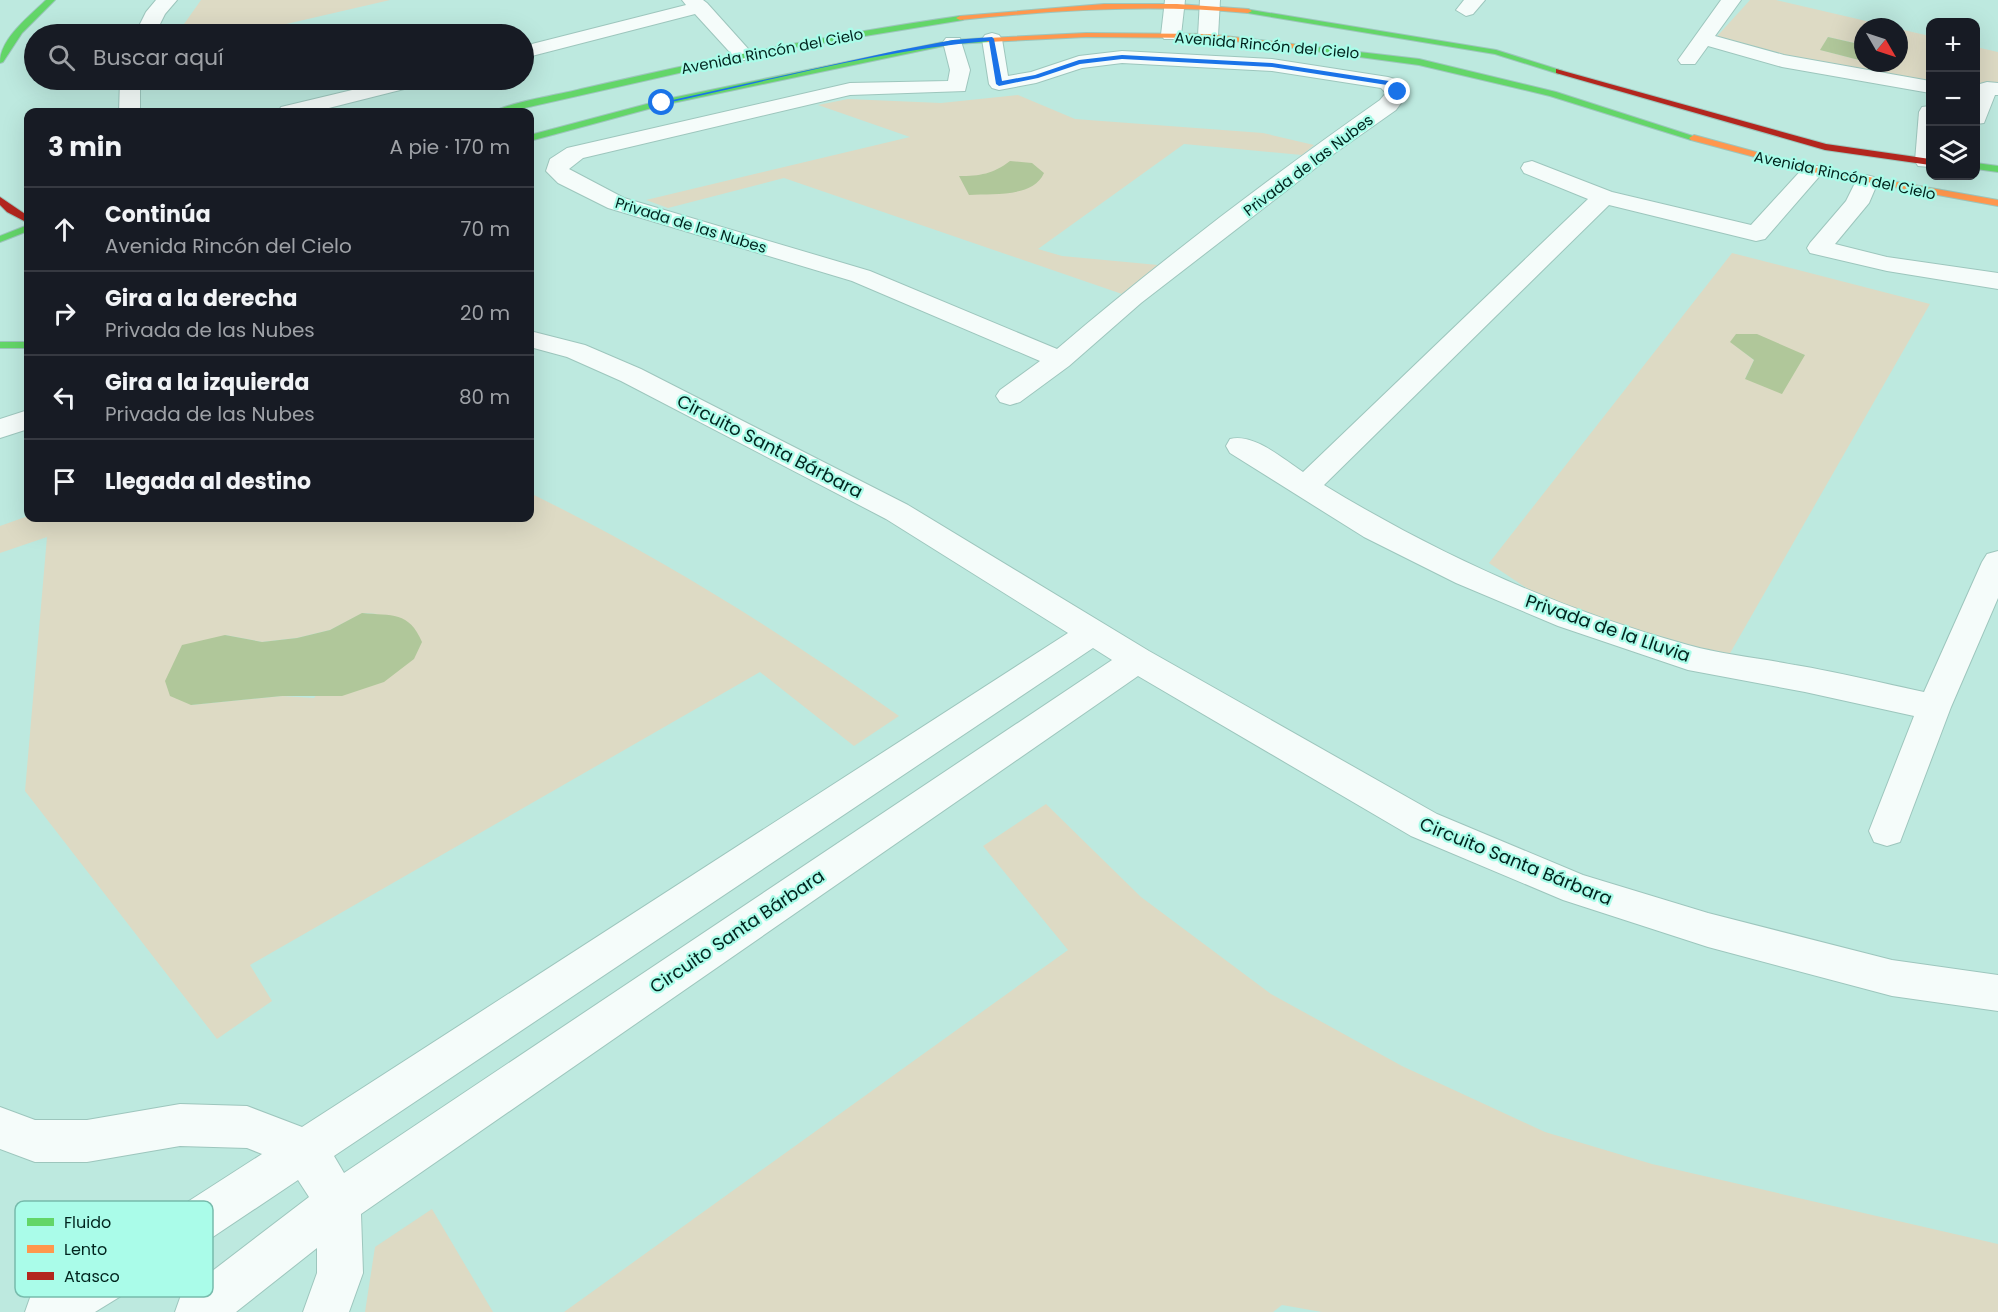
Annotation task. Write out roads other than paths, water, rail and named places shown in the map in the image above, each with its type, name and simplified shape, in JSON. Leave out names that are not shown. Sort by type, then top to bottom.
[{"type":"street","points":[[26,24],[51,0]]},
{"type":"street","points":[[150,24],[156,12],[167,0]]},
{"type":"street","points":[[1688,60],[1731,0]]},
{"type":"street","points":[[1171,35],[1175,1]]},
{"type":"street","name":"Avenida Rincón del Cielo","points":[[514,108],[645,76],[919,23],[1004,13],[1175,1],[1210,2],[1496,52],[1684,109],[1825,147],[1926,162]]},
{"type":"street","points":[[1209,36],[1210,2]]},
{"type":"street","points":[[534,49],[696,4],[744,56]]},
{"type":"street","points":[[0,60],[24,26]]},
{"type":"street","name":"Avenida Rincón del Cielo","points":[[534,137],[662,103],[953,42],[992,39],[1209,36],[1419,62],[1553,94],[1753,157],[1866,182],[1998,203]]},
{"type":"street","name":"Privada de las Nubes","points":[[992,39],[999,84],[1036,77],[1079,62],[1122,57],[1272,65],[1389,83],[1398,92],[1388,105],[1132,298],[1060,360],[1010,396]]},
{"type":"street","points":[[1705,39],[1782,62],[1926,86]]},
{"type":"street","name":"Privada de las Nubes","points":[[953,42],[960,70],[958,87],[850,89],[575,153],[558,164],[557,171],[566,178],[616,203],[861,276],[1060,360]]},
{"type":"street","points":[[1980,107],[1987,88],[1998,89]]},
{"type":"street","points":[[130,90],[130,108]]},
{"type":"street","points":[[305,108],[377,90]]},
{"type":"street","points":[[1980,167],[1998,169]]},
{"type":"street","points":[[1532,168],[1604,197],[1756,234],[1813,171]]},
{"type":"street","points":[[1866,182],[1857,203],[1819,248],[1887,264],[1998,282]]},
{"type":"street","points":[[1305,487],[1604,197]]},
{"type":"street","points":[[0,200],[10,210],[24,218]]},
{"type":"street","points":[[0,239],[24,230]]},
{"type":"street","name":"Circuito Santa Bárbara","points":[[534,340],[576,351],[631,375],[887,506],[1137,660],[1424,825],[1576,889],[1708,930],[1893,978],[1998,993]]},
{"type":"street","points":[[0,345],[24,345]]},
{"type":"street","points":[[0,359],[24,346]]},
{"type":"street","points":[[0,429],[24,420]]},
{"type":"street","name":"Privada de la Lluvia","points":[[1240,446],[1375,530],[1467,574],[1569,618],[1688,658],[1805,679],[1934,707]]},
{"type":"street","points":[[1887,831],[1934,707],[1998,562]]},
{"type":"street","points":[[213,1210],[1093,632]]},
{"type":"street","name":"Circuito Santa Bárbara","points":[[198,1312],[338,1203],[1137,660]]},
{"type":"street","points":[[0,1128],[35,1141],[87,1141],[180,1125],[247,1127],[304,1149],[338,1203],[340,1273],[326,1312]]},
{"type":"street","points":[[48,1312],[74,1297]]}]
